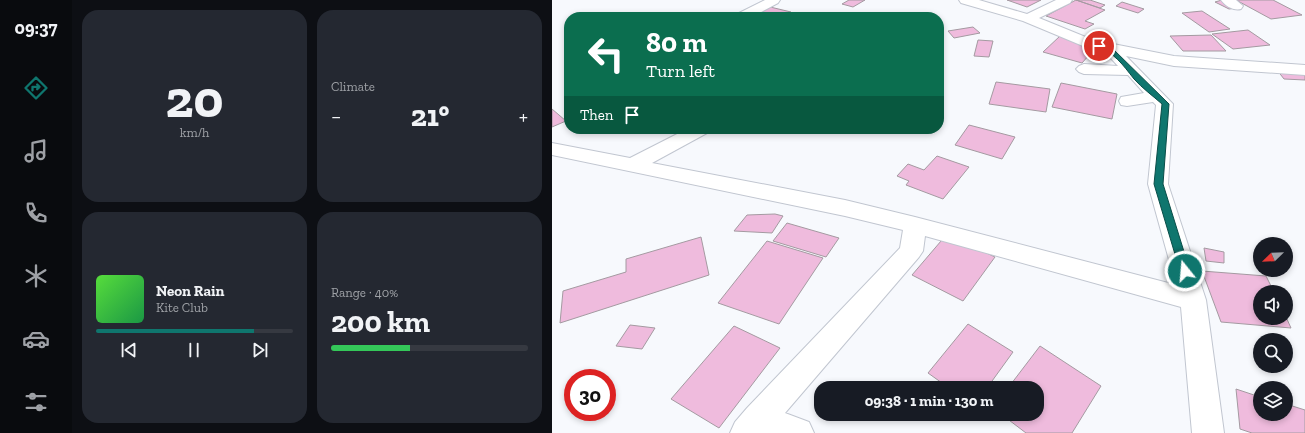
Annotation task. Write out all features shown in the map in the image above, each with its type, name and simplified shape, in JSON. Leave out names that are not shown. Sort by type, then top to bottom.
[{"type":"street","points":[[751,12],[774,0]]},
{"type":"street","points":[[965,0],[1028,18],[1082,40],[1110,49],[1141,64]]},
{"type":"street","points":[[1028,18],[1066,0]]},
{"type":"street","points":[[1156,42],[1141,64],[1137,78],[1165,104],[1158,184],[1194,300],[1208,433]]},
{"type":"street","points":[[1084,69],[1174,61],[1305,70]]},
{"type":"street","points":[[1127,101],[1156,96]]},
{"type":"street","points":[[632,165],[691,134]]},
{"type":"street","points":[[552,149],[845,208],[915,225],[1194,300]]},
{"type":"street","points":[[752,426],[911,251],[915,225]]},
{"type":"street","points":[[752,426],[798,433]]},
{"type":"building","points":[[849,0],[865,0],[853,7],[842,4]]},
{"type":"building","points":[[1007,0],[1041,0],[1027,7]]},
{"type":"building","points":[[1076,0],[1105,10],[1085,21],[1094,24],[1085,29],[1046,16]]},
{"type":"building","points":[[1076,0],[1090,0],[1105,5],[1100,8]]},
{"type":"building","points":[[1222,0],[1236,8],[1229,9],[1215,2]]},
{"type":"building","points":[[1236,0],[1273,0],[1302,15],[1271,19]]},
{"type":"building","points":[[1122,2],[1144,9],[1138,13],[1116,6]]},
{"type":"building","points":[[766,6],[791,12],[756,12]]},
{"type":"building","points":[[1202,11],[1230,29],[1209,32],[1182,13]]},
{"type":"building","points":[[973,27],[980,33],[954,38],[948,31]]},
{"type":"building","points":[[1248,30],[1270,45],[1233,49],[1212,34]]},
{"type":"building","points":[[1211,35],[1226,51],[1183,51],[1170,36]]},
{"type":"building","points":[[1060,36],[1097,46],[1082,63],[1043,52]]},
{"type":"building","points":[[978,40],[993,41],[989,57],[974,56]]},
{"type":"building","points":[[1277,70],[1305,72],[1305,80],[1284,79]]},
{"type":"building","points":[[996,82],[1050,89],[1046,112],[989,104]]},
{"type":"building","points":[[1061,83],[1117,94],[1112,119],[1052,107]]},
{"type":"building","points":[[552,109],[564,119],[564,122],[552,127]]},
{"type":"building","points":[[969,125],[1015,137],[1002,159],[955,145]]},
{"type":"building","points":[[937,156],[969,167],[943,199],[906,185],[909,181],[897,176],[908,164],[924,170]]},
{"type":"building","points":[[775,214],[783,216],[772,233],[734,231],[747,215]]},
{"type":"building","points":[[787,223],[839,238],[826,257],[773,241]]},
{"type":"building","points":[[947,234],[995,257],[963,301],[912,275]]},
{"type":"building","points":[[701,237],[709,275],[560,323],[563,291],[626,272],[626,259]]},
{"type":"building","points":[[767,241],[823,258],[779,324],[718,303]]},
{"type":"building","points":[[1204,248],[1224,252],[1224,263],[1206,261]]},
{"type":"building","points":[[1202,271],[1253,275],[1253,277],[1266,277],[1270,285],[1253,285],[1253,325],[1221,322]]},
{"type":"building","points":[[968,324],[1013,352],[992,381],[939,381],[928,373]]},
{"type":"building","points":[[630,325],[655,328],[642,349],[616,346]]},
{"type":"building","points":[[1256,325],[1290,325],[1291,328]]},
{"type":"building","points":[[734,326],[780,348],[719,428],[671,399]]},
{"type":"building","points":[[1040,346],[1101,386],[1072,433],[1026,433],[1010,421],[1044,421],[1044,381],[1013,381]]},
{"type":"building","points":[[1236,389],[1253,395],[1253,421],[1293,421],[1293,406],[1305,410],[1305,433],[1252,433],[1240,429]]},
{"type":"route","points":[[1099,46],[1110,49],[1133,71],[1137,78],[1165,104],[1158,184],[1185,271]]}]
